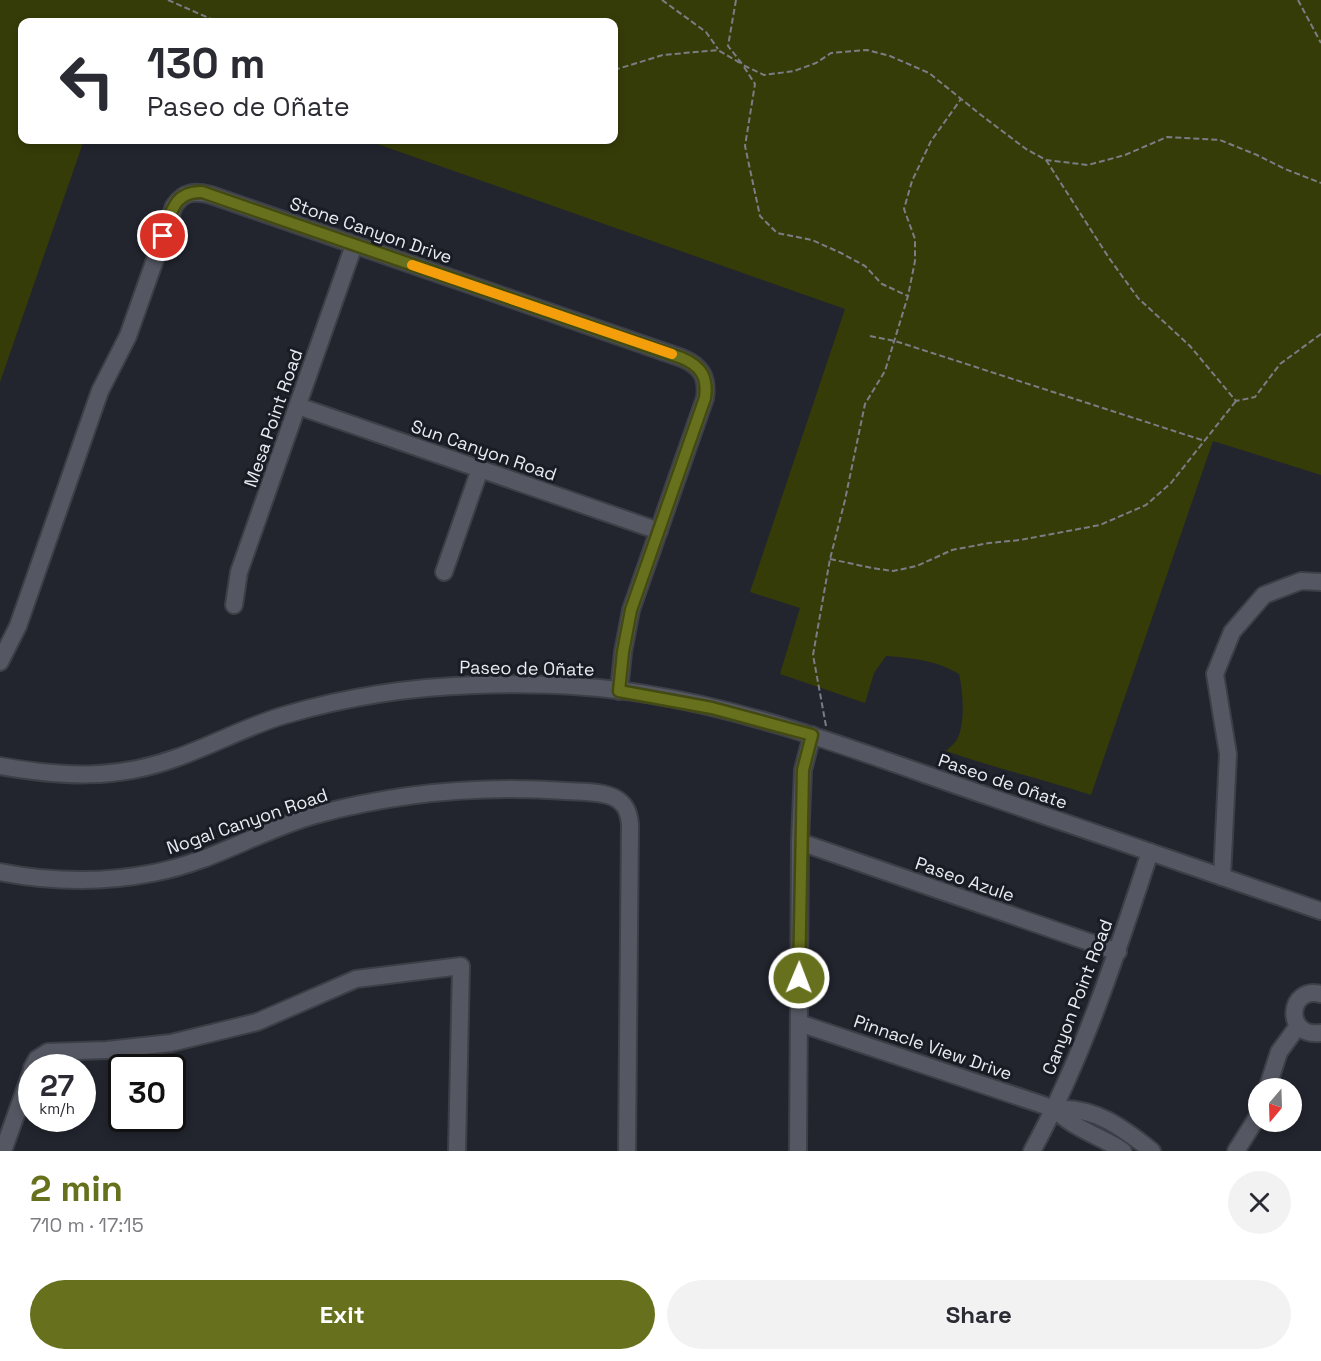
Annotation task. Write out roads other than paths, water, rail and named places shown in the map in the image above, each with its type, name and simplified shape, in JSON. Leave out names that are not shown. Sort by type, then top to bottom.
[{"type":"street","name":"Stone Canyon Drive","points":[[0,662],[18,626],[100,391],[128,336],[170,216],[179,199],[185,194],[202,192],[682,358],[698,367],[706,381],[705,398],[629,617],[619,691]]},
{"type":"street","name":"Mesa Point Road","points":[[234,605],[239,572],[354,244]]},
{"type":"street","name":"Sun Canyon Road","points":[[298,406],[659,531]]},
{"type":"street","points":[[444,572],[480,469]]},
{"type":"street","points":[[1222,877],[1228,754],[1215,674],[1232,632],[1264,596],[1301,581],[1321,582]]},
{"type":"street","name":"Paseo de Oñate","points":[[0,766],[63,775],[85,776],[126,772],[179,757],[242,730],[285,715],[348,700],[420,689],[527,684],[619,691],[712,708],[819,738],[1321,911]]},
{"type":"street","points":[[798,1151],[800,843],[803,770],[819,738]]},
{"type":"street","name":"Nogal Canyon Road","points":[[0,872],[70,880],[103,880],[152,873],[211,857],[314,815],[379,801],[421,795],[512,789],[611,796],[625,807],[630,825],[627,1151]]},
{"type":"street","name":"Paseo Azule","points":[[800,843],[1118,952]]},
{"type":"street","name":"Canyon Point Road","points":[[1032,1151],[1055,1109],[1118,952],[1150,852]]},
{"type":"street","points":[[45,1054],[171,1043],[257,1022],[356,979],[461,966],[457,1151]]},
{"type":"street","points":[[1321,994],[1309,994],[1296,1003],[1294,1011],[1294,1019],[1304,1032],[1321,1033]]},
{"type":"street","name":"Pinnacle View Drive","points":[[799,1023],[1055,1109],[1076,1109],[1095,1114],[1119,1127],[1152,1151]]},
{"type":"street","points":[[1271,1078],[1279,1052],[1298,1026]]},
{"type":"street","points":[[3,1151],[18,1109]]},
{"type":"street","name":"Pinnacle View Drive","points":[[1055,1109],[1070,1122],[1101,1136],[1124,1151]]},
{"type":"street","points":[[1236,1151],[1248,1132]]}]
